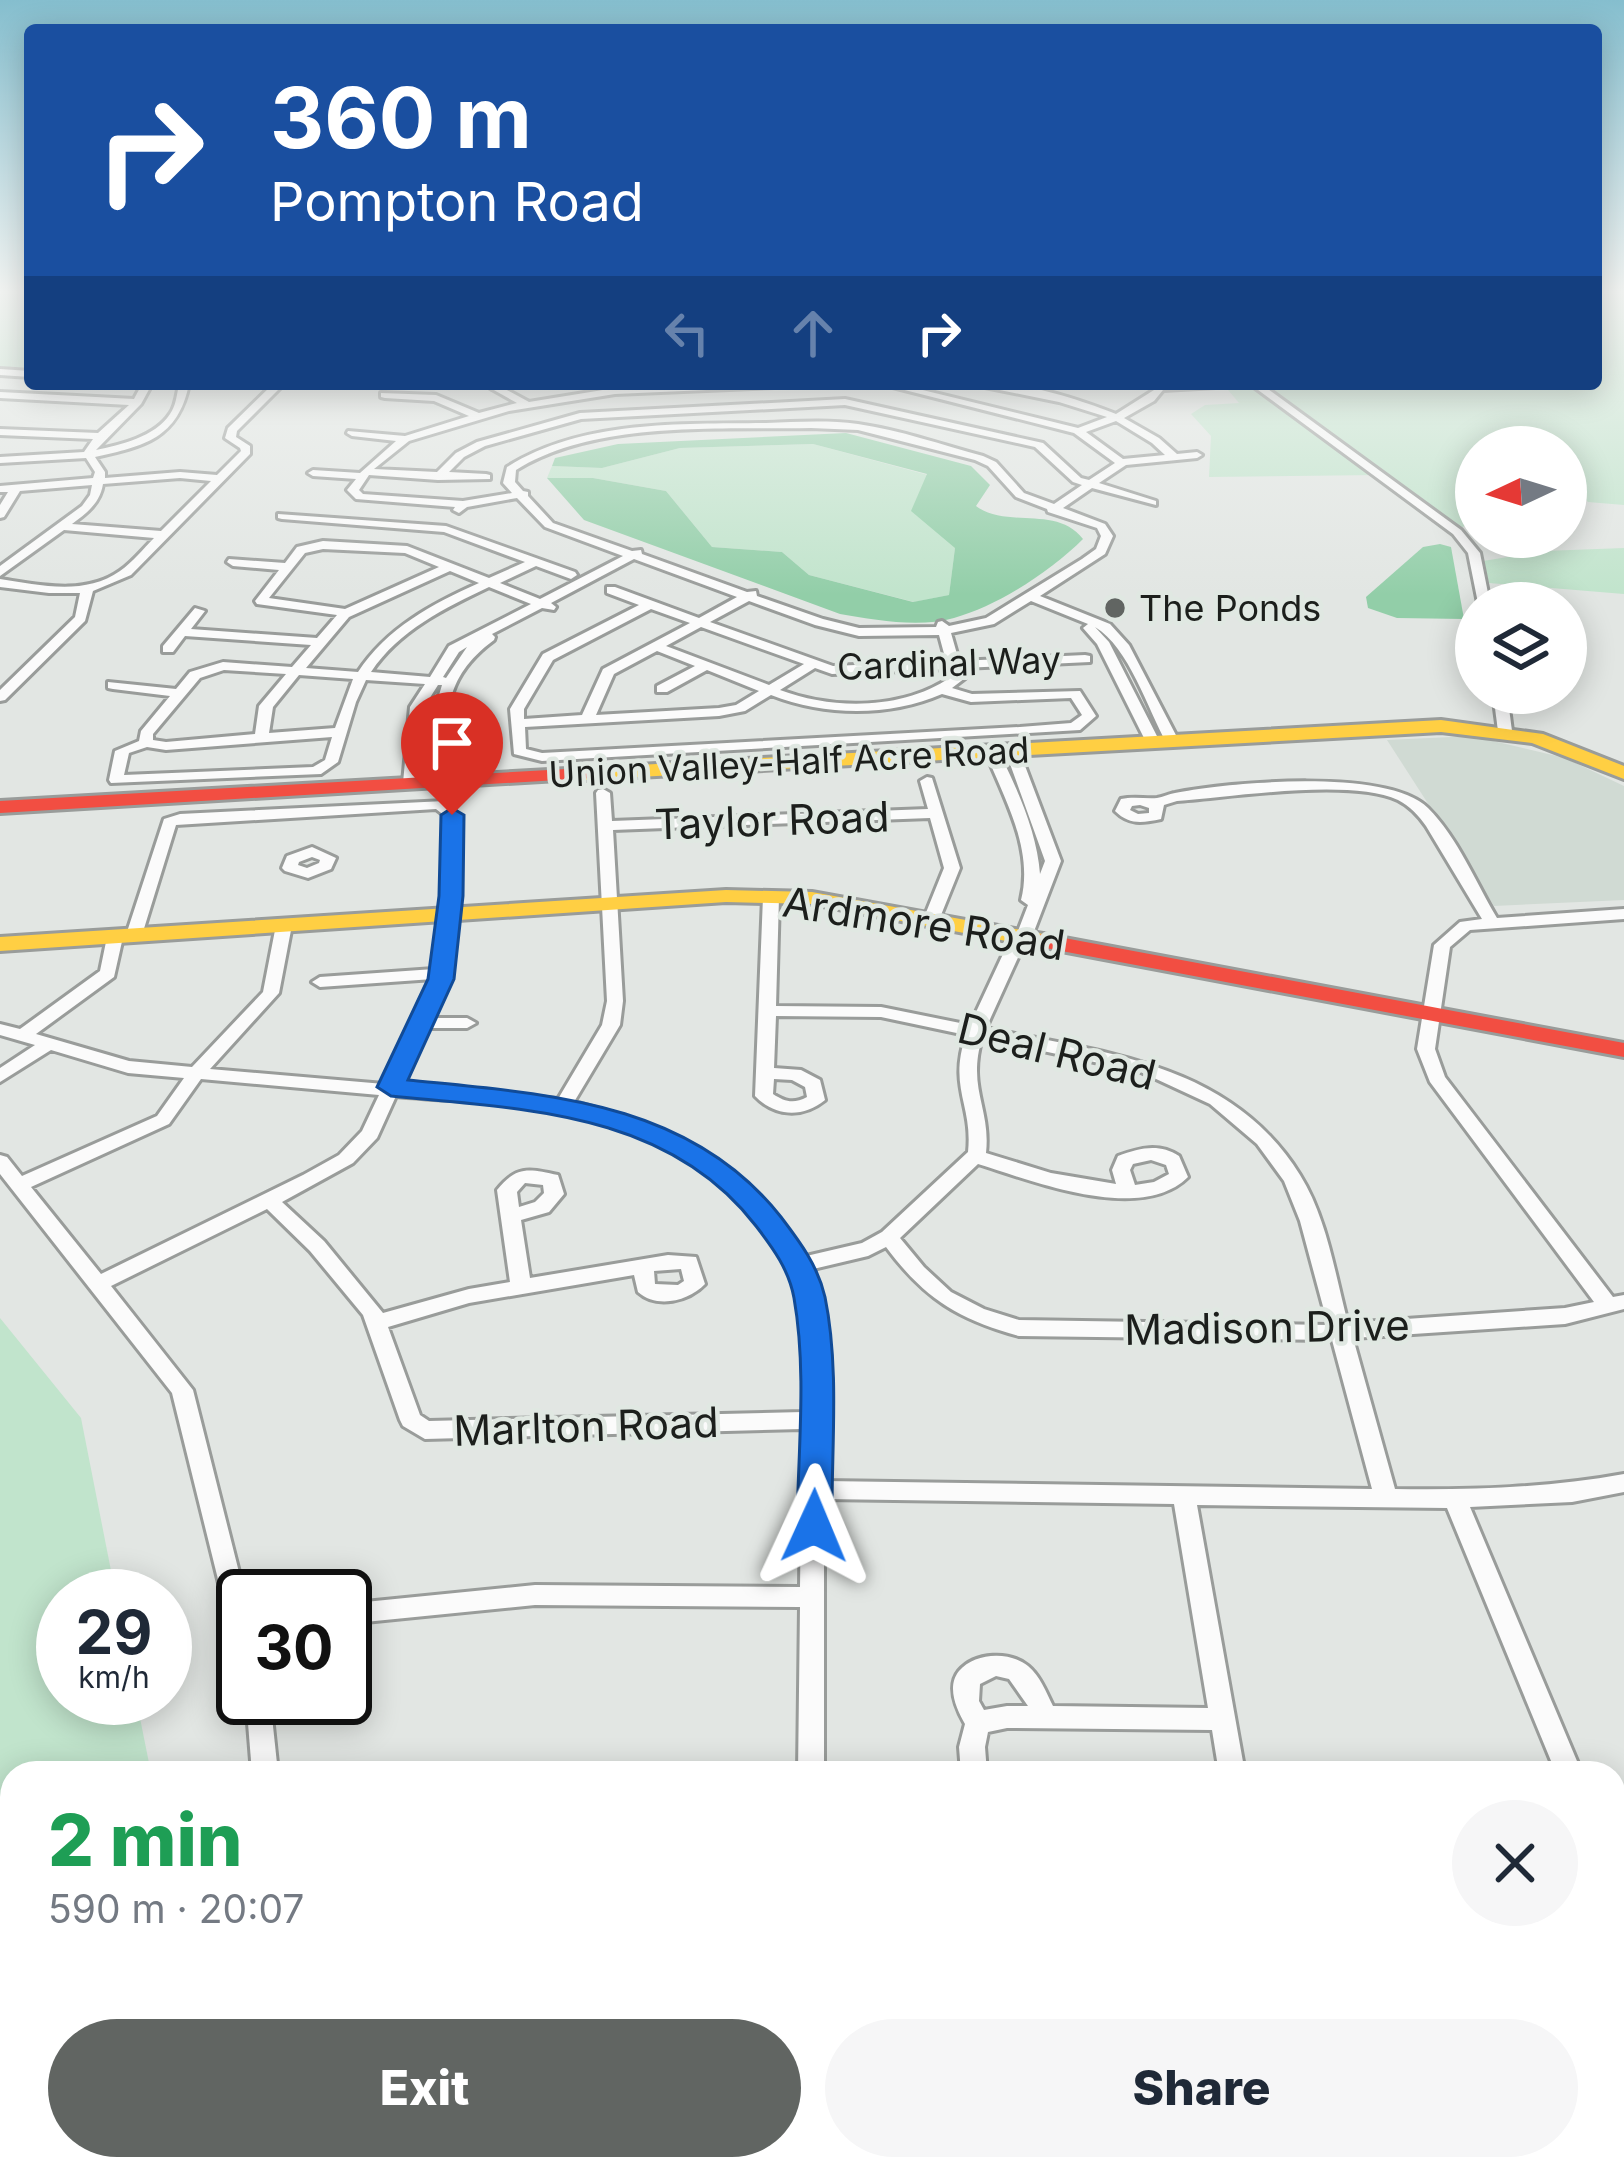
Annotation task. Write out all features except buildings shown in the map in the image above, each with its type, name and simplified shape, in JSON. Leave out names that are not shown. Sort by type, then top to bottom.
[{"type":"street","points":[[88,454],[97,436],[137,402],[142,392]]},
{"type":"street","points":[[0,460],[88,454],[120,446],[169,423],[182,392]]},
{"type":"street","points":[[0,583],[87,591],[112,583],[246,452],[230,438],[232,430],[271,392]]},
{"type":"street","points":[[436,398],[444,392]]},
{"type":"street","points":[[503,392],[526,404]]},
{"type":"street","points":[[321,519],[339,500],[356,492],[365,474],[405,439],[575,392]]},
{"type":"street","points":[[637,392],[656,433]]},
{"type":"street","points":[[931,392],[1078,431],[1121,462],[1197,455]]},
{"type":"street","points":[[894,439],[974,392]]},
{"type":"street","points":[[1012,392],[1114,418],[1157,439],[1174,457]]},
{"type":"street","points":[[1078,431],[1114,418],[1155,392]]},
{"type":"street","points":[[1266,392],[1457,532],[1474,553],[1480,582]]},
{"type":"street","points":[[0,395],[137,402]]},
{"type":"street","points":[[385,395],[436,398],[477,416]]},
{"type":"street","points":[[438,476],[460,455],[505,434],[580,416],[845,401],[1039,445],[1077,480],[1152,503]]},
{"type":"street","points":[[840,425],[894,439],[980,458],[1000,471],[1020,494],[1101,526],[1107,536],[1105,546],[990,621],[857,632],[548,525],[508,476],[530,456],[601,436],[840,425]]},
{"type":"street","points":[[0,432],[97,436]]},
{"type":"street","points":[[352,433],[405,439]]},
{"type":"street","points":[[88,454],[101,481]]},
{"type":"street","points":[[1055,508],[1117,470],[1121,462]]},
{"type":"street","points":[[313,472],[486,477]]},
{"type":"street","points":[[0,489],[180,475],[220,479]]},
{"type":"street","points":[[0,572],[86,508],[101,481]]},
{"type":"street","points":[[0,515],[16,488]]},
{"type":"street","points":[[356,492],[360,497],[463,504],[523,494]]},
{"type":"street","points":[[446,529],[463,504]]},
{"type":"street","points":[[282,516],[446,529],[571,575]]},
{"type":"street","points":[[61,526],[164,536]]},
{"type":"street","points":[[346,613],[261,601],[301,550],[323,545],[407,550],[544,605]]},
{"type":"street","points":[[421,783],[434,746],[439,706],[482,640],[642,556]]},
{"type":"street","points":[[232,562],[288,567]]},
{"type":"street","points":[[337,732],[166,746],[146,743],[122,751],[116,780],[316,771],[331,762],[337,732],[360,676],[402,627],[536,562]]},
{"type":"street","points":[[262,737],[266,706],[316,642],[346,613],[447,568]]},
{"type":"street","name":"Cardinal Way","points":[[611,590],[812,664],[841,670],[1085,658]]},
{"type":"street","points":[[0,697],[81,618],[87,591]]},
{"type":"street","points":[[587,719],[608,672],[752,594]]},
{"type":"street","points":[[1018,599],[1093,630],[1162,741]]},
{"type":"street","points":[[650,604],[548,657],[517,709],[519,751],[542,757],[1075,727],[1088,716],[1087,707],[1075,694],[971,698],[944,690]]},
{"type":"street","points":[[421,783],[414,746],[418,707],[454,649],[468,638],[544,605]]},
{"type":"street","points":[[168,649],[199,611]]},
{"type":"street","points":[[656,646],[770,691],[823,706],[920,700],[958,678],[942,628]]},
{"type":"street","points":[[182,632],[316,642]]},
{"type":"street","points":[[518,723],[740,708],[812,664]]},
{"type":"street","points":[[662,689],[706,665]]},
{"type":"street","points":[[146,743],[152,723],[195,675],[223,666],[451,682]]},
{"type":"street","points":[[112,686],[178,693]]},
{"type":"street","points":[[1503,714],[1505,731]]},
{"type":"street","name":"Union Valley-Half Acre Road","points":[[0,807],[1414,727],[1505,731],[1620,768]]},
{"type":"street","points":[[414,746],[434,746]]},
{"type":"street","points":[[800,1265],[868,1249],[889,1237],[975,1156],[980,1136],[965,1076],[968,1054],[1019,937],[1040,903],[1053,860],[1030,797],[1002,750]]},
{"type":"street","points":[[1002,750],[1010,799],[1034,864],[1035,885],[1015,929],[1019,937]]},
{"type":"street","points":[[928,782],[952,868],[932,920]]},
{"type":"street","points":[[1153,803],[1176,797],[1359,785],[1395,793],[1419,806],[1491,921]]},
{"type":"street","points":[[563,1105],[611,1025],[615,1001],[603,794]]},
{"type":"street","points":[[1010,799],[1030,797]]},
{"type":"street","points":[[22,1036],[108,973],[169,822],[440,804],[449,808],[452,876],[442,973],[370,1134],[346,1159],[98,1284]]},
{"type":"street","points":[[307,853],[313,811]]},
{"type":"street","name":"Taylor Road","points":[[607,826],[789,816],[855,820],[937,813]]},
{"type":"street","points":[[765,1072],[771,897]]},
{"type":"street","name":"Ardmore Road","points":[[0,944],[612,903],[812,898],[1624,1050]]},
{"type":"street","points":[[1616,1304],[1436,1078],[1426,1049],[1442,945],[1466,925],[1624,914]]},
{"type":"street","points":[[20,1185],[163,1120],[196,1073],[271,993],[284,926]]},
{"type":"street","points":[[320,982],[442,973]]},
{"type":"street","name":"Deal Road","points":[[767,1011],[881,1012],[980,1029],[1146,1067],[1216,1100],[1264,1141],[1293,1179],[1386,1499]]},
{"type":"street","points":[[421,1023],[467,1023]]},
{"type":"street","points":[[0,1029],[128,1067],[563,1105],[622,1119],[716,1167],[769,1218],[800,1265],[814,1321],[812,1761]]},
{"type":"street","points":[[0,1076],[47,1045]]},
{"type":"street","points":[[975,1156],[1073,1186],[1126,1190]]},
{"type":"street","points":[[0,1161],[182,1390],[227,1569]]},
{"type":"street","name":"Marlton Road","points":[[269,1200],[317,1246],[376,1323],[412,1420],[424,1430],[816,1420]]},
{"type":"street","points":[[510,1216],[521,1287]]},
{"type":"street","name":"Madison Drive","points":[[889,1237],[920,1281],[974,1317],[1019,1328],[1340,1331],[1565,1316],[1616,1304]]},
{"type":"street","points":[[376,1323],[469,1296],[643,1266]]},
{"type":"street","points":[[815,1490],[1455,1499],[1572,1493],[1624,1483]]},
{"type":"street","points":[[1184,1496],[1230,1761]]},
{"type":"street","points":[[1455,1499],[1564,1761]]},
{"type":"street","points":[[372,1610],[535,1595],[814,1597]]},
{"type":"street","points":[[973,1761],[978,1723],[966,1703],[968,1678],[986,1665],[1009,1667],[1030,1679],[1045,1718]]},
{"type":"street","points":[[978,1723],[1007,1717],[1222,1719]]},
{"type":"street","points":[[261,1725],[265,1761]]},
{"type":"shaded area","points":[[1230,392],[1624,392],[1624,505],[1587,501],[1587,426],[1455,426],[1455,528],[1379,475],[1209,477],[1211,436],[1191,414],[1205,405],[1239,403]]},
{"type":"shaded area","points":[[846,433],[971,466],[990,485],[976,506],[1002,516],[1060,523],[1083,539],[1023,586],[971,612],[926,622],[882,621],[840,614],[584,520],[547,478],[593,478],[666,491],[712,547],[782,552],[809,575],[913,602],[949,595],[955,548],[911,511],[927,474],[813,444],[680,448],[602,468],[552,466],[555,458],[618,444]]},
{"type":"shaded area","points":[[813,444],[928,475],[955,548],[949,595],[914,602],[809,575],[782,552],[712,547],[666,491],[593,478],[547,478],[552,466],[602,468],[680,448]]},
{"type":"shaded area","points":[[1423,547],[1451,547],[1457,582],[1455,619],[1397,618],[1368,608],[1366,597]]},
{"type":"shaded area","points":[[1624,548],[1624,594],[1587,591],[1587,582],[1489,582],[1483,561],[1587,558],[1587,549]]},
{"type":"shaded area","points":[[1472,736],[1565,758],[1624,786],[1624,900],[1494,906],[1387,740]]},
{"type":"shaded area","points":[[0,1318],[81,1418],[111,1569],[36,1569],[36,1725],[141,1725],[149,1761],[0,1761]]},
{"type":"traffic: slow","points":[[585,774],[1441,726],[1536,738],[1624,773]]},
{"type":"traffic: slow","points":[[0,944],[726,896],[812,898],[1043,941]]},
{"type":"traffic: jam","points":[[0,807],[585,774]]},
{"type":"traffic: jam","points":[[1043,941],[1624,1050]]},
{"type":"place","name":"The Ponds","points":[[1115,608]]},
{"type":"route","points":[[452,815],[451,896],[441,979],[391,1087],[563,1105],[622,1119],[671,1140],[746,1192],[794,1255],[809,1294],[815,1346],[814,1526]]}]
